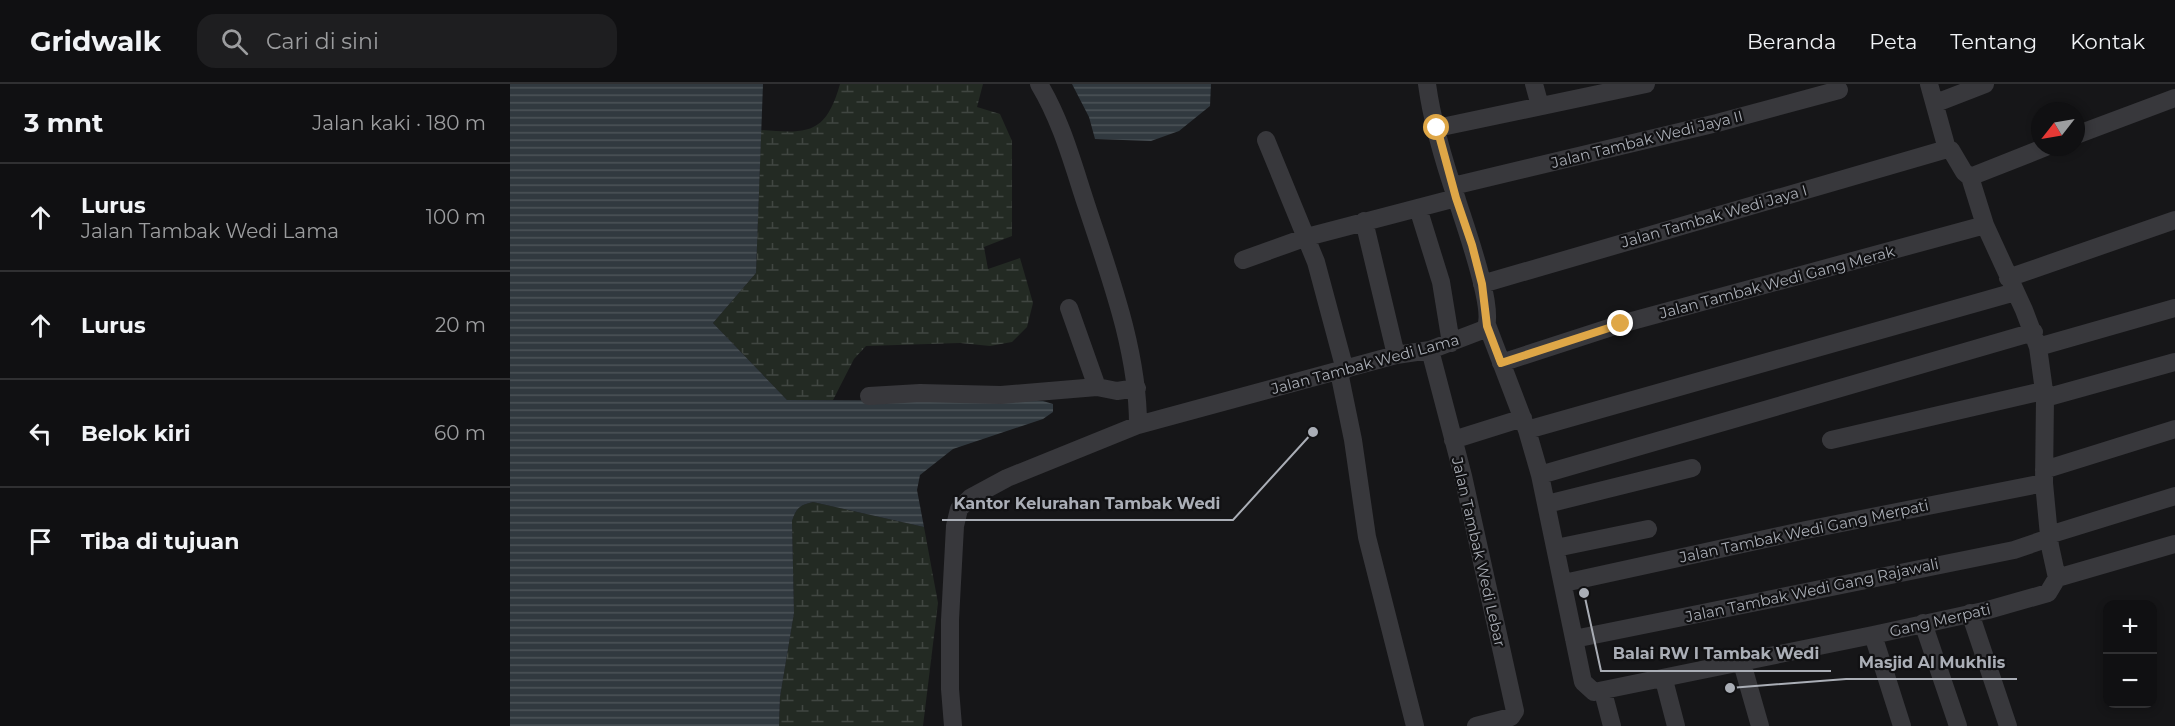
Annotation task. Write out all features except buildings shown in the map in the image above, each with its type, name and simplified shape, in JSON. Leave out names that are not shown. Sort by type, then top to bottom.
[{"type":"street","points":[[1039,84],[1060,126],[1114,296],[1137,388],[1138,425]]},
{"type":"street","points":[[1427,84],[1437,128],[1482,284],[1487,326],[1525,424],[1540,475],[1583,682],[1593,692],[1603,692],[1612,726]]},
{"type":"street","points":[[1534,84],[1540,106]]},
{"type":"street","points":[[1437,128],[1646,84]]},
{"type":"street","points":[[1929,84],[1947,149],[1951,150],[1964,172],[1970,177],[1985,225],[2036,340],[2044,395],[2044,476],[2054,584]]},
{"type":"street","points":[[1936,103],[1985,84]]},
{"type":"street","name":"Jalan Tambak Wedi Jaya II","points":[[1243,260],[1307,237],[1418,208],[1455,192],[1839,90]]},
{"type":"street","points":[[2085,132],[2175,98]]},
{"type":"street","points":[[1266,140],[1307,237],[1342,371],[1366,537],[1415,726]]},
{"type":"street","name":"Jalan Tambak Wedi Jaya I","points":[[1482,284],[1947,149]]},
{"type":"street","points":[[1970,177],[2031,153]]},
{"type":"street","points":[[1418,208],[1441,282],[1451,343]]},
{"type":"street","points":[[1454,440],[1525,424],[2011,285],[2175,219]]},
{"type":"street","points":[[1364,221],[1396,355]]},
{"type":"street","name":"Jalan Tambak Wedi Gang Merak","points":[[1501,363],[1621,324],[1985,225]]},
{"type":"street","points":[[1540,475],[2036,340],[2175,308]]},
{"type":"street","points":[[1069,309],[1097,387]]},
{"type":"street","name":"Jalan Tambak Wedi Lama","points":[[953,726],[950,689],[950,620],[955,526],[959,509],[970,498],[1006,478],[1138,425],[1396,355],[1430,350],[1482,331],[1487,326]]},
{"type":"street","name":"Jalan Tambak Wedi Lebar","points":[[1430,350],[1454,440],[1515,711],[1511,717],[1476,726]]},
{"type":"street","points":[[1831,440],[2044,395],[2175,362]]},
{"type":"street","points":[[868,396],[921,393],[1021,394],[1097,387],[1117,391],[1137,388]]},
{"type":"street","name":"Jalan Tambak Wedi Gang Merpati","points":[[1564,583],[2044,476],[2175,429]]},
{"type":"street","points":[[1547,504],[1692,468]]},
{"type":"street","name":"Jalan Tambak Wedi Gang Rajawali","points":[[1574,639],[2014,550],[2049,536],[2175,496]]},
{"type":"street","points":[[1556,548],[1648,529]]},
{"type":"street","name":"Gang Merpati","points":[[1603,692],[1988,610],[2054,584],[2175,544]]},
{"type":"street","points":[[1970,613],[2008,726]]},
{"type":"street","points":[[1923,623],[1958,726]]},
{"type":"street","points":[[1873,635],[1902,726]]},
{"type":"street","points":[[1742,663],[1760,726]]},
{"type":"street","points":[[1664,680],[1676,726]]},
{"type":"green space","points":[[840,84],[983,84],[977,107],[1000,114],[1012,141],[1012,236],[984,247],[988,269],[1020,258],[1033,303],[1027,327],[1012,342],[990,346],[960,343],[866,346],[854,359],[833,400],[787,400],[713,323],[756,273],[761,130],[791,132],[813,127],[821,122],[828,113]]},
{"type":"green space","points":[[813,502],[924,527],[938,603],[923,726],[779,726],[780,697],[794,613],[792,521],[799,508]]},
{"type":"shaded area","points":[[510,84],[763,84],[756,273],[713,323],[787,400],[1043,401],[1053,404],[1053,412],[1043,419],[953,449],[920,475],[917,490],[924,527],[813,502],[797,510],[792,521],[794,613],[780,697],[779,726],[510,726]]},
{"type":"shaded area","points":[[1072,84],[1211,84],[1210,106],[1179,131],[1151,141],[1095,139],[1089,117]]},
{"type":"place","name":"Kantor Kelurahan Tambak Wedi","points":[[1313,432]]},
{"type":"place","name":"Balai RW I Tambak Wedi","points":[[1584,593]]},
{"type":"place","name":"Masjid Al Mukhlis","points":[[1730,688]]},
{"type":"route","points":[[1437,128],[1482,284],[1487,326],[1501,363],[1621,324]]}]
